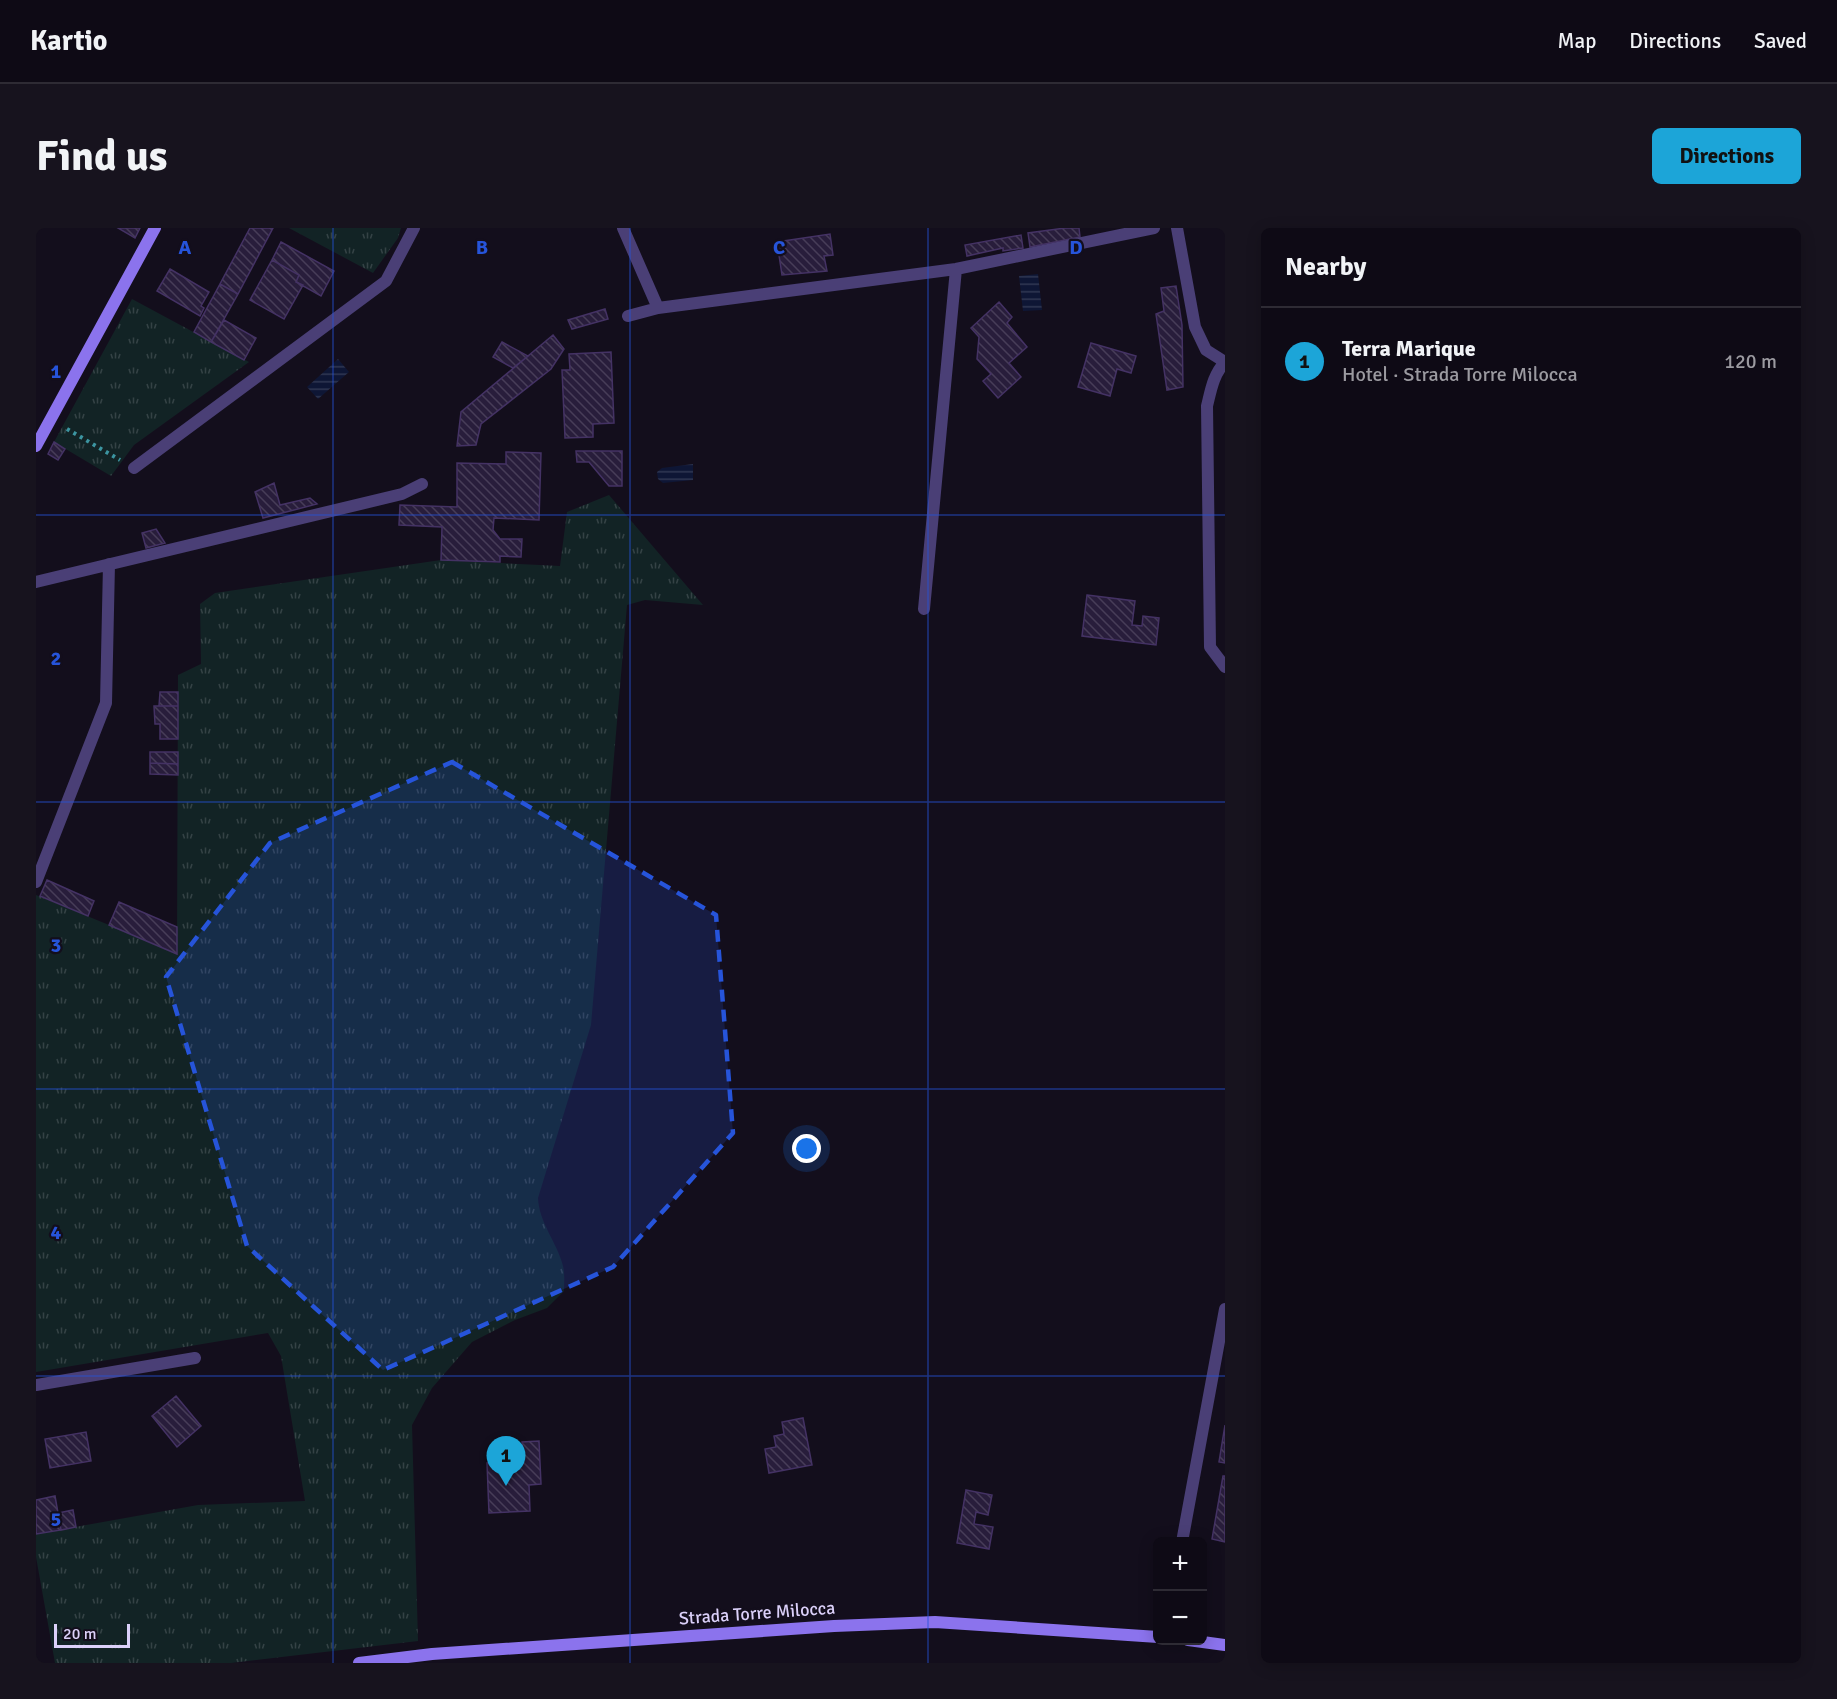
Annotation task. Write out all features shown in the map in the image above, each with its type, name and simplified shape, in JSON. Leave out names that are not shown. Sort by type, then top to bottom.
[{"type":"street","points":[[36,446],[155,228]]},
{"type":"street","points":[[134,468],[386,281],[414,228]]},
{"type":"street","points":[[623,228],[658,308]]},
{"type":"street","points":[[628,316],[658,308],[956,269],[1154,228]]},
{"type":"street","points":[[1177,228],[1195,327],[1206,350],[1225,362],[1214,378],[1207,406],[1210,647],[1225,667]]},
{"type":"street","points":[[924,609],[956,269]]},
{"type":"street","points":[[36,582],[402,494],[422,484]]},
{"type":"street","points":[[36,882],[106,703],[109,564]]},
{"type":"street","points":[[1183,1537],[1225,1310]]},
{"type":"street","points":[[36,1385],[195,1358]]},
{"type":"street","name":"Strada Torre Milocca","points":[[359,1663],[834,1626],[935,1622],[1153,1637]]},
{"type":"street","points":[[1207,1644],[1225,1646]]},
{"type":"path","points":[[51,418],[134,468]]},
{"type":"highlighted area","points":[[452,762],[716,915],[733,1133],[613,1267],[383,1370],[247,1246],[166,977],[270,843]]},
{"type":"green space","points":[[289,228],[401,228],[398,238],[373,273]]},
{"type":"green space","points":[[132,299],[249,362],[134,445],[111,476],[54,442]]},
{"type":"green space","points":[[609,495],[703,605],[645,600],[627,605],[591,1025],[538,1198],[541,1216],[563,1266],[564,1291],[547,1308],[515,1320],[472,1342],[432,1388],[412,1425],[418,1641],[231,1663],[55,1663],[36,1557],[36,1534],[198,1505],[305,1501],[281,1356],[268,1333],[36,1372],[36,895],[177,953],[178,675],[201,664],[200,604],[215,593],[441,560],[560,566],[567,512]]},
{"type":"water","points":[[1038,274],[1042,310],[1023,311],[1019,276]]},
{"type":"water","points":[[338,359],[349,372],[318,399],[307,387]]},
{"type":"water","points":[[693,464],[693,480],[663,483],[658,479],[657,472],[662,468]]},
{"type":"building","points":[[118,228],[140,228],[135,238]]},
{"type":"building","points":[[250,228],[273,228],[238,294],[220,284]]},
{"type":"building","points":[[1079,228],[1080,237],[1030,247],[1028,233]]},
{"type":"building","points":[[830,234],[833,255],[824,256],[827,271],[782,275],[777,242]]},
{"type":"building","points":[[1021,235],[1023,248],[1003,251],[1003,248],[967,256],[965,245]]},
{"type":"building","points":[[281,242],[334,271],[321,296],[296,282],[299,275],[272,260]]},
{"type":"building","points":[[272,260],[299,275],[296,282],[303,285],[284,319],[250,300]]},
{"type":"building","points":[[170,269],[209,292],[201,306],[204,308],[200,316],[157,291]]},
{"type":"building","points":[[220,284],[238,294],[211,342],[194,332]]},
{"type":"building","points":[[1176,286],[1182,325],[1183,387],[1167,390],[1156,314],[1164,311],[1161,288]]},
{"type":"building","points":[[999,302],[1012,317],[1007,323],[1027,347],[1009,363],[1021,377],[998,398],[983,381],[991,374],[977,359],[979,337],[971,328]]},
{"type":"building","points":[[605,309],[608,319],[572,329],[568,320]]},
{"type":"building","points":[[224,320],[256,338],[244,360],[211,342]]},
{"type":"building","points":[[553,335],[564,349],[551,369],[481,424],[476,445],[457,446],[461,412]]},
{"type":"building","points":[[502,342],[528,356],[513,368],[493,357]]},
{"type":"building","points":[[1091,343],[1136,356],[1131,373],[1117,369],[1110,396],[1078,387]]},
{"type":"building","points":[[611,352],[614,423],[593,424],[593,437],[565,438],[562,370],[570,370],[569,354]]},
{"type":"building","points":[[54,442],[65,449],[58,460],[48,454]]},
{"type":"building","points":[[576,451],[622,451],[622,486],[609,486],[589,462],[577,462]]},
{"type":"building","points":[[506,452],[541,453],[539,520],[494,518],[493,530],[500,539],[522,539],[521,557],[500,556],[500,562],[441,560],[442,527],[399,525],[400,505],[457,507],[457,463],[506,464]]},
{"type":"building","points":[[274,483],[280,505],[310,498],[317,504],[263,518],[255,492]]},
{"type":"building","points":[[156,529],[165,543],[146,548],[142,533]]},
{"type":"building","points":[[1087,595],[1135,601],[1132,625],[1142,626],[1143,616],[1159,618],[1156,645],[1082,636]]},
{"type":"building","points":[[160,692],[178,692],[178,706],[159,706]]},
{"type":"building","points":[[154,706],[178,706],[178,739],[160,739],[160,724],[155,724]]},
{"type":"building","points":[[150,752],[178,752],[178,764],[150,763]]},
{"type":"building","points":[[150,763],[178,764],[178,775],[150,774]]},
{"type":"building","points":[[47,880],[94,901],[88,916],[40,896]]},
{"type":"building","points":[[119,902],[177,927],[177,954],[109,925]]},
{"type":"building","points":[[176,1396],[201,1426],[177,1447],[152,1416]]},
{"type":"building","points":[[803,1418],[812,1465],[769,1473],[765,1449],[776,1447],[774,1436],[784,1434],[782,1422]]},
{"type":"building","points":[[1225,1425],[1225,1463],[1219,1462]]},
{"type":"building","points":[[86,1432],[91,1461],[50,1468],[45,1439]]},
{"type":"building","points":[[539,1441],[541,1484],[529,1485],[530,1511],[489,1513],[487,1463],[500,1462],[500,1453],[523,1452],[522,1442]]},
{"type":"building","points":[[1223,1476],[1225,1476],[1225,1542],[1212,1539]]},
{"type":"building","points":[[966,1490],[992,1495],[988,1515],[976,1512],[974,1524],[993,1527],[989,1549],[957,1543]]},
{"type":"building","points":[[55,1496],[61,1530],[36,1534],[36,1500]]},
{"type":"building","points":[[73,1510],[76,1527],[61,1530],[58,1513]]},
{"type":"place","name":"Terra Marique","points":[[506,1486]]}]
